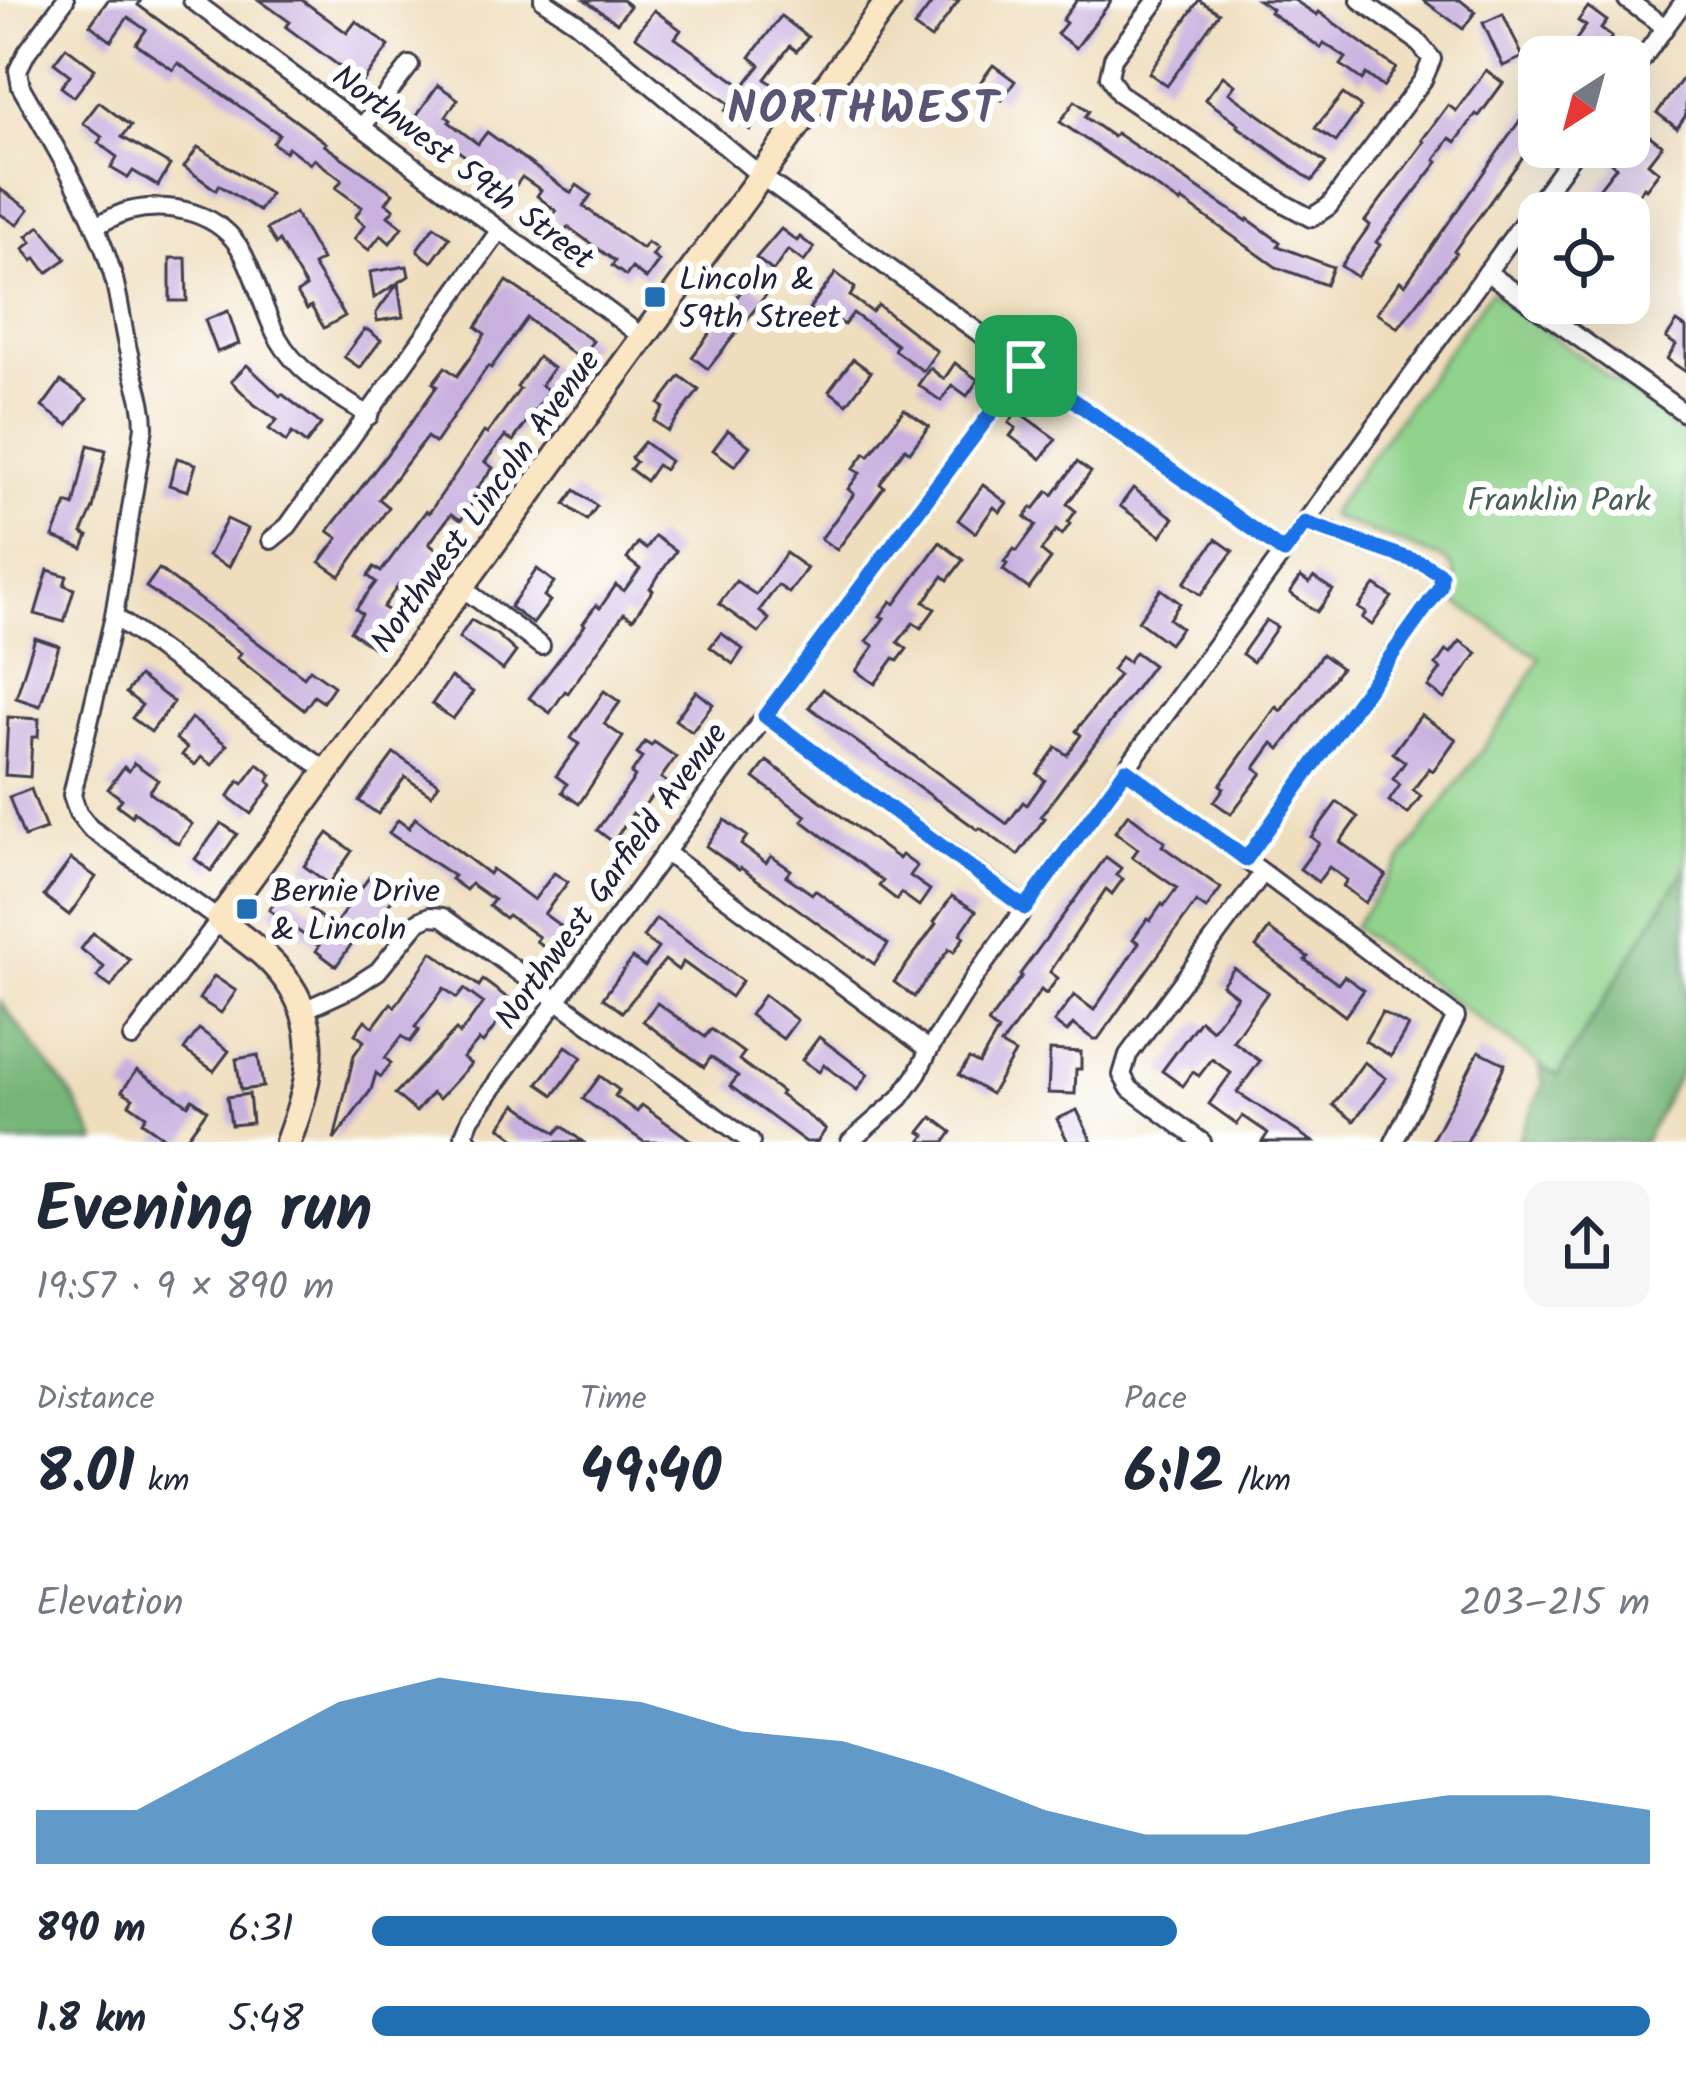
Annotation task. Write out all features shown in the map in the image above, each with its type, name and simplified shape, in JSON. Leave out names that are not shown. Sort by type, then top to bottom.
[{"type":"street","points":[[65,0],[27,52],[18,70],[21,87],[95,226],[112,273],[144,406],[114,616],[72,795],[90,828],[264,955],[292,988],[309,1033],[310,1073],[288,1142]]},
{"type":"street","name":"Northwest 59th Street","points":[[192,0],[644,338]]},
{"type":"street","points":[[543,0],[576,22],[761,176],[1284,552]]},
{"type":"street","points":[[1157,0],[1113,58],[1109,76],[1119,93],[1311,218],[1329,206],[1423,80],[1432,59],[1417,40],[1360,0]]},
{"type":"street","points":[[1627,0],[1665,27]]},
{"type":"street","points":[[1650,48],[1685,0]]},
{"type":"street","name":"Northwest Lincoln Avenue","points":[[132,1038],[884,2]]},
{"type":"street","points":[[362,127],[410,64]]},
{"type":"street","points":[[850,1142],[900,1098],[974,978],[1563,168]]},
{"type":"street","points":[[95,226],[127,211],[161,208],[190,212],[217,224],[243,253],[278,339],[299,366],[369,416]]},
{"type":"street","points":[[272,540],[288,526],[369,416],[500,230]]},
{"type":"street","points":[[1487,272],[1686,415]]},
{"type":"street","name":"Northwest Garfield Avenue","points":[[467,1139],[471,1118],[556,999],[1026,366]]},
{"type":"street","points":[[1246,859],[1440,587],[1441,575],[1424,564],[1305,523]]},
{"type":"street","points":[[461,587],[541,646]]},
{"type":"street","points":[[114,616],[328,772]]},
{"type":"street","points":[[765,716],[1025,908]]},
{"type":"street","points":[[1126,770],[1456,1017],[1394,1142]]},
{"type":"street","points":[[664,852],[929,1050]]},
{"type":"street","points":[[1202,1142],[1130,1090],[1123,1075],[1128,1054],[1262,874]]},
{"type":"street","points":[[302,1011],[377,971],[418,921],[443,917],[751,1142]]},
{"type":"green space","name":"Franklin Park","points":[[1491,291],[1518,311],[1518,324],[1536,324],[1686,433],[1686,866],[1557,1077],[1353,927],[1514,705],[1540,658],[1449,598],[1455,577],[1444,559],[1331,517]]},
{"type":"green space","points":[[1686,866],[1686,1061],[1644,1142],[1517,1142],[1543,1085],[1540,1066],[1558,1076]]},
{"type":"green space","points":[[0,1001],[74,1098],[97,1142],[0,1142]]},
{"type":"building","points":[[108,0],[141,0],[138,5],[393,193],[386,203],[394,209],[388,216],[402,227],[390,243],[381,235],[369,250],[354,239],[365,225],[355,217],[362,207],[336,188],[342,180],[314,159],[310,164],[288,147],[285,152],[273,143],[279,134],[178,63],[173,70],[136,44],[146,30],[128,17],[111,41],[90,25]]},
{"type":"building","points":[[259,0],[302,0],[347,33],[356,21],[389,46],[362,83],[286,27],[290,22]]},
{"type":"building","points":[[585,0],[622,0],[630,6],[617,23]]},
{"type":"building","points":[[934,0],[959,0],[931,39],[914,27]]},
{"type":"building","points":[[1077,0],[1112,0],[1076,48],[1057,34]]},
{"type":"building","points":[[1199,0],[1219,13],[1167,86],[1149,73]]},
{"type":"building","points":[[1258,0],[1294,0],[1319,12],[1396,68],[1383,87],[1366,74],[1362,80],[1341,65],[1346,58],[1324,43],[1321,48]]},
{"type":"building","points":[[1423,0],[1460,0],[1475,12],[1463,29]]},
{"type":"building","points":[[1588,7],[1607,21],[1601,29],[1611,36],[1579,36],[1586,26],[1578,21]]},
{"type":"building","points":[[654,10],[681,30],[675,38],[743,87],[760,65],[750,57],[781,16],[808,37],[797,51],[790,46],[765,79],[780,90],[750,130],[725,111],[730,104],[635,36]]},
{"type":"building","points":[[1503,14],[1518,46],[1518,59],[1503,66],[1483,23]]},
{"type":"building","points":[[66,47],[95,69],[74,97],[61,87],[70,75],[54,63]]},
{"type":"building","points":[[993,65],[1015,81],[1002,100],[979,84]]},
{"type":"building","points":[[1486,70],[1503,83],[1456,142],[1450,138],[1438,162],[1376,242],[1380,245],[1357,277],[1341,266],[1370,225],[1365,221],[1448,105],[1456,111]]},
{"type":"building","points":[[1686,74],[1686,115],[1677,128],[1657,113]]},
{"type":"building","points":[[1223,76],[1235,85],[1229,93],[1326,163],[1312,181],[1205,99]]},
{"type":"building","points":[[438,85],[458,99],[446,116],[449,122],[478,144],[487,132],[571,193],[577,185],[591,195],[583,206],[642,249],[647,242],[657,249],[652,256],[659,261],[646,279],[632,268],[626,276],[612,266],[615,261],[568,227],[564,232],[549,220],[556,211],[537,196],[541,190],[522,177],[512,191],[412,122]]},
{"type":"building","points":[[1343,94],[1361,107],[1336,142],[1315,128]]},
{"type":"building","points":[[1075,101],[1089,111],[1085,117],[1113,137],[1116,133],[1248,219],[1280,242],[1278,246],[1333,267],[1326,285],[1276,267],[1060,122]]},
{"type":"building","points":[[99,102],[131,126],[122,137],[170,165],[158,186],[133,171],[128,178],[111,168],[117,157],[83,123]]},
{"type":"building","points":[[1518,123],[1518,163],[1398,328],[1377,313],[1400,281],[1405,285]]},
{"type":"building","points":[[1650,136],[1662,145],[1650,160]]},
{"type":"building","points":[[198,147],[270,194],[259,211],[219,185],[216,190],[184,167]]},
{"type":"building","points":[[1650,165],[1659,172],[1640,192],[1597,192],[1615,168]]},
{"type":"building","points":[[0,189],[29,209],[17,225],[0,214]]},
{"type":"building","points":[[295,213],[322,260],[313,265],[345,316],[324,328],[297,293],[306,287],[267,229]]},
{"type":"building","points":[[40,226],[66,259],[47,273],[23,249],[32,242],[27,236]]},
{"type":"building","points":[[434,226],[450,237],[432,262],[418,248]]},
{"type":"building","points":[[781,229],[814,248],[804,262],[788,250],[773,271],[756,258]]},
{"type":"building","points":[[170,258],[186,258],[187,301],[170,301]]},
{"type":"building","points":[[407,266],[409,276],[374,298],[370,272]]},
{"type":"building","points":[[836,273],[855,288],[850,296],[872,312],[878,305],[937,351],[923,371],[853,313],[844,325],[827,312],[822,318],[809,309]]},
{"type":"building","points":[[507,281],[593,341],[580,359],[527,318],[435,443],[427,437],[379,499],[389,507],[340,576],[320,562],[338,538],[328,531],[410,424],[445,367],[457,376],[485,334],[476,327]]},
{"type":"building","points":[[748,282],[766,295],[708,369],[692,357]]},
{"type":"building","points":[[398,283],[403,317],[377,321],[376,313]]},
{"type":"building","points":[[228,311],[239,344],[217,352],[205,320]]},
{"type":"building","points":[[1677,322],[1686,328],[1686,372],[1667,359],[1676,345],[1666,338]]},
{"type":"building","points":[[364,330],[381,340],[360,368],[344,357]]},
{"type":"building","points":[[538,357],[553,368],[541,385],[549,391],[513,441],[505,436],[485,462],[493,468],[477,488],[481,490],[461,520],[451,514],[429,544],[439,552],[408,593],[398,586],[383,607],[395,615],[372,647],[350,631],[362,614],[356,609],[376,582],[368,576],[374,567],[381,572],[429,513]]},
{"type":"building","points":[[853,359],[871,372],[847,404],[829,391]]},
{"type":"building","points":[[955,363],[978,380],[967,396],[952,385],[941,401],[918,385],[930,368],[944,379]]},
{"type":"building","points":[[247,365],[280,396],[321,424],[306,444],[292,433],[286,442],[269,429],[277,420],[231,381]]},
{"type":"building","points":[[680,376],[699,390],[668,431],[654,421],[664,408],[659,404]]},
{"type":"building","points":[[61,381],[87,399],[68,425],[42,407]]},
{"type":"building","points":[[904,409],[929,426],[910,452],[905,448],[880,484],[884,487],[837,550],[821,539],[854,494],[848,489],[860,473],[853,469],[865,453],[869,456]]},
{"type":"building","points":[[1017,411],[1056,439],[1041,459],[1010,436],[1016,428],[1009,423]]},
{"type":"building","points":[[728,430],[750,446],[735,466],[713,450]]},
{"type":"building","points":[[644,442],[670,461],[664,470],[657,465],[646,481],[630,469],[636,462],[631,458]]},
{"type":"building","points":[[88,445],[106,450],[93,508],[82,533],[88,536],[83,549],[53,537],[67,503],[74,506]]},
{"type":"building","points":[[177,458],[196,464],[188,491],[169,485]]},
{"type":"building","points":[[1077,462],[1091,472],[1067,504],[1076,511],[1070,524],[1062,535],[1056,530],[1041,551],[1051,559],[1029,589],[1003,570],[1004,562],[1036,525],[1025,517],[1032,507],[1048,491],[1053,495]]},
{"type":"building","points":[[983,485],[1007,503],[1000,512],[994,507],[975,533],[958,520]]},
{"type":"building","points":[[1133,488],[1174,518],[1161,536],[1120,506]]},
{"type":"building","points":[[575,490],[597,506],[587,520],[565,504]]},
{"type":"building","points":[[227,519],[248,529],[229,567],[208,556]]},
{"type":"building","points":[[655,536],[676,551],[650,588],[653,590],[633,619],[624,613],[550,713],[529,698],[596,605],[600,608],[616,585],[624,591],[640,569],[627,559],[638,543],[646,549]]},
{"type":"building","points":[[1216,539],[1233,551],[1201,595],[1184,583]]},
{"type":"building","points":[[940,542],[963,560],[948,580],[943,576],[924,602],[935,609],[921,628],[913,623],[898,642],[907,649],[875,684],[856,671],[874,646],[867,641],[891,601],[895,604]]},
{"type":"building","points":[[786,553],[807,568],[789,593],[778,585],[759,611],[769,619],[759,633],[719,604],[736,581],[756,595]]},
{"type":"building","points":[[159,569],[304,677],[310,669],[334,686],[323,702],[314,696],[304,710],[237,658],[241,653],[146,587]]},
{"type":"building","points":[[537,569],[554,582],[544,596],[550,601],[533,624],[510,607]]},
{"type":"building","points":[[48,570],[67,576],[64,585],[74,589],[64,622],[35,614]]},
{"type":"building","points":[[1301,577],[1309,583],[1314,577],[1333,590],[1317,612],[1290,593]]},
{"type":"building","points":[[1375,585],[1392,597],[1372,625],[1358,608]]},
{"type":"building","points":[[1161,589],[1180,603],[1169,619],[1181,628],[1169,644],[1138,621]]},
{"type":"building","points":[[471,620],[516,652],[503,670],[459,638]]},
{"type":"building","points":[[1266,620],[1277,627],[1253,662],[1242,654]]},
{"type":"building","points":[[721,633],[743,649],[733,664],[710,647]]},
{"type":"building","points":[[35,638],[59,646],[40,706],[16,698]]},
{"type":"building","points":[[1460,641],[1477,653],[1444,699],[1428,687],[1441,669],[1436,665],[1446,650],[1451,653]]},
{"type":"building","points":[[1135,652],[1153,665],[1041,816],[1045,818],[1018,855],[809,707],[823,689],[1007,824],[1045,780],[1037,774],[1056,747],[1067,755],[1081,735],[1076,731],[1119,675],[1112,670],[1121,657],[1128,662]]},
{"type":"building","points":[[1322,654],[1341,668],[1280,749],[1273,743],[1255,768],[1262,773],[1231,814],[1214,802],[1224,788],[1220,785],[1276,707],[1281,711]]},
{"type":"building","points":[[139,676],[174,702],[151,732],[132,718],[142,705],[126,693]]},
{"type":"building","points":[[451,677],[473,692],[453,719],[432,704]]},
{"type":"building","points":[[604,691],[620,702],[604,724],[623,737],[579,804],[562,792],[567,784],[556,776],[579,744],[571,738]]},
{"type":"building","points":[[696,691],[713,704],[692,732],[675,720]]},
{"type":"building","points":[[1421,715],[1456,739],[1413,790],[1421,796],[1408,814],[1389,801],[1400,785],[1393,779],[1405,762],[1393,753]]},
{"type":"building","points":[[8,717],[39,719],[38,737],[32,737],[30,777],[5,775]]},
{"type":"building","points":[[191,718],[227,745],[212,765],[201,757],[195,765],[182,755],[187,748],[176,739]]},
{"type":"building","points":[[645,742],[651,746],[654,742],[676,757],[661,778],[672,786],[664,797],[655,791],[613,842],[597,830],[635,777],[631,774],[642,758],[637,754]]},
{"type":"building","points":[[394,753],[439,784],[431,795],[405,777],[378,814],[359,801]]},
{"type":"building","points":[[767,761],[899,859],[902,855],[917,866],[910,876],[930,890],[919,906],[901,893],[897,900],[879,886],[883,881],[802,821],[806,816],[754,778]]},
{"type":"building","points":[[134,763],[158,780],[149,792],[192,824],[178,844],[117,805],[122,799],[108,789],[124,767],[129,771]]},
{"type":"building","points":[[258,764],[272,775],[268,781],[272,785],[251,814],[228,797]]},
{"type":"building","points":[[31,789],[46,829],[24,837],[9,797]]},
{"type":"building","points":[[1337,802],[1358,817],[1340,842],[1386,875],[1365,903],[1329,867],[1318,882],[1300,869],[1319,843],[1311,837]]},
{"type":"building","points":[[1128,814],[1165,842],[1162,846],[1221,888],[1206,909],[1196,902],[1098,1039],[1093,1039],[1073,1024],[1067,1032],[1054,1022],[1074,995],[1094,1010],[1139,943],[1133,939],[1177,888],[1132,857],[1138,849],[1115,832]]},
{"type":"building","points":[[415,818],[489,874],[492,869],[534,900],[554,873],[568,882],[544,914],[572,934],[557,956],[536,941],[539,937],[489,906],[494,900],[471,884],[466,890],[451,879],[454,876],[389,833],[398,820],[409,828]]},
{"type":"building","points":[[725,820],[747,836],[741,845],[766,863],[771,856],[791,870],[786,876],[812,894],[815,890],[888,944],[874,964],[706,846]]},
{"type":"building","points":[[221,823],[237,834],[211,871],[195,859]]},
{"type":"building","points":[[328,833],[352,851],[329,884],[304,866]]},
{"type":"building","points":[[1106,857],[1121,868],[1116,875],[1123,879],[1112,894],[1106,889],[1050,972],[1058,978],[1046,994],[1041,990],[1001,1045],[1015,1053],[991,1094],[959,1075],[969,1059],[979,1064],[998,1031],[988,1023]]},
{"type":"building","points":[[71,859],[96,877],[69,915],[44,896]]},
{"type":"building","points":[[372,873],[398,892],[371,929],[365,925],[336,966],[316,951],[319,946],[269,910],[285,889],[333,927]]},
{"type":"building","points":[[952,896],[976,911],[954,952],[949,949],[914,997],[894,982]]},
{"type":"building","points":[[656,919],[742,981],[731,997],[683,962],[678,970],[665,960],[622,1012],[603,998],[632,958],[645,967],[658,948],[643,937]]},
{"type":"building","points":[[1269,929],[1338,984],[1344,976],[1364,990],[1345,1016],[1256,947]]},
{"type":"building","points":[[93,933],[130,960],[111,987],[97,977],[104,967],[81,949]]},
{"type":"building","points":[[432,952],[479,986],[483,980],[513,1002],[483,1043],[479,1040],[463,1058],[471,1064],[439,1099],[432,1093],[416,1112],[395,1094],[456,1030],[460,1034],[483,1003],[464,989],[457,998],[444,988],[415,1027],[419,1030],[410,1042],[402,1036],[385,1058],[391,1063],[381,1077],[376,1073],[371,1090],[334,1140],[354,1055],[364,1041],[355,1034],[365,1020],[373,1027],[391,1003],[395,1007]]},
{"type":"building","points":[[1234,968],[1268,992],[1233,1041],[1260,1061],[1237,1092],[1313,1142],[1262,1142],[1268,1133],[1243,1116],[1237,1124],[1209,1104],[1231,1073],[1212,1059],[1183,1086],[1162,1071],[1200,1020],[1212,1030],[1237,996],[1222,985]]},
{"type":"building","points":[[214,976],[236,991],[221,1013],[199,999]]},
{"type":"building","points":[[764,995],[797,1020],[783,1039],[750,1015]]},
{"type":"building","points":[[657,1003],[705,1037],[711,1029],[744,1053],[739,1060],[826,1129],[817,1142],[806,1142],[730,1086],[738,1076],[711,1057],[704,1067],[643,1021]]},
{"type":"building","points":[[1382,1012],[1408,1026],[1391,1056],[1365,1041]]},
{"type":"building","points":[[199,1029],[229,1051],[214,1071],[184,1050]]},
{"type":"building","points":[[819,1037],[868,1074],[857,1090],[824,1065],[819,1072],[802,1060]]},
{"type":"building","points":[[566,1046],[582,1057],[554,1095],[538,1084]]},
{"type":"building","points":[[1050,1050],[1081,1052],[1075,1094],[1048,1093]]},
{"type":"building","points":[[1479,1051],[1505,1064],[1467,1142],[1431,1142]]},
{"type":"building","points":[[258,1055],[263,1087],[241,1090],[236,1059]]},
{"type":"building","points":[[1364,1062],[1386,1078],[1354,1121],[1333,1105]]},
{"type":"building","points":[[137,1070],[188,1105],[192,1099],[207,1110],[184,1142],[153,1142],[162,1136],[142,1122],[146,1116],[129,1104],[133,1098],[122,1091]]},
{"type":"building","points":[[600,1076],[619,1090],[615,1096],[637,1112],[642,1105],[693,1142],[644,1142],[583,1099]]},
{"type":"building","points":[[249,1094],[252,1123],[231,1125],[227,1097]]},
{"type":"building","points":[[516,1104],[556,1133],[562,1126],[583,1142],[520,1142],[500,1127]]},
{"type":"building","points":[[1077,1110],[1092,1142],[1068,1142],[1057,1119]]},
{"type":"building","points":[[932,1117],[952,1132],[945,1142],[920,1142],[925,1135],[920,1132]]},
{"type":"place","name":"Lincoln & 59th Street","points":[[655,297]]},
{"type":"place","name":"Bernie Drive & Lincoln","points":[[247,909]]},
{"type":"district","name":"NORTHWEST","points":[[864,107]]},
{"type":"route","points":[[1026,366],[1284,552],[1305,523],[1424,564],[1441,575],[1434,596],[1246,859],[1126,770],[1025,908],[765,716],[1026,366]]}]
